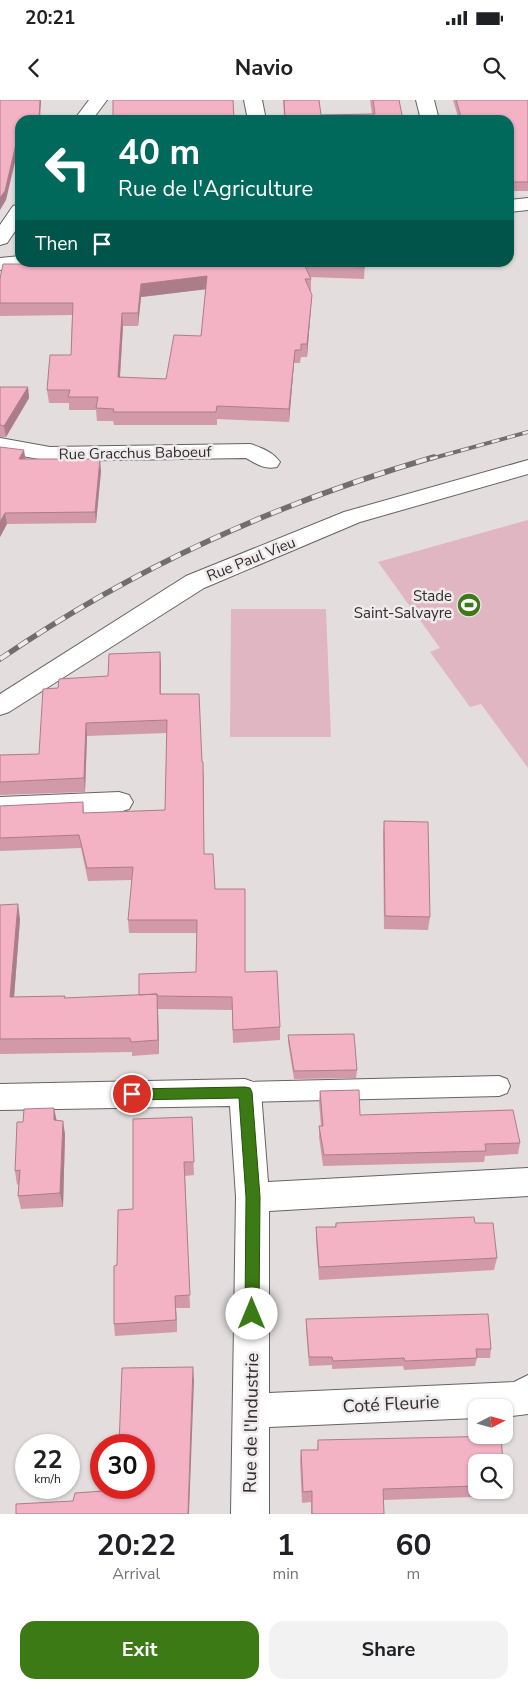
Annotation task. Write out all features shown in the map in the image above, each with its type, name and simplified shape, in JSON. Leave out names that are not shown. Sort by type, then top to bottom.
[{"type":"street","points":[[87,115],[98,100]]},
{"type":"street","points":[[253,100],[257,115]]},
{"type":"street","points":[[425,100],[429,115]]},
{"type":"street","points":[[514,205],[528,204]]},
{"type":"street","points":[[0,239],[15,217]]},
{"type":"street","points":[[0,264],[15,262]]},
{"type":"street","name":"Rue Gracchus Baboeuf","points":[[0,445],[50,454],[250,451],[269,462]]},
{"type":"street","name":"Rue Paul Vieu","points":[[0,706],[195,582],[352,517],[528,467]]},
{"type":"street","points":[[0,807],[119,802]]},
{"type":"street","points":[[0,1097],[245,1092]]},
{"type":"street","name":"Rue de l'Industrie","points":[[245,1092],[253,1197],[250,1514]]},
{"type":"street","points":[[253,1197],[528,1182]]},
{"type":"street","name":"Coté Fleurie","points":[[251,1411],[523,1399],[528,1392]]},
{"type":"lane","points":[[245,1092],[499,1086]]},
{"type":"shaded area","name":"Stade Saint-Salvayre","points":[[528,520],[528,768],[481,704],[470,707],[430,652],[440,648],[378,562]]},
{"type":"shaded area","points":[[231,609],[326,609],[331,737],[230,737]]},
{"type":"building","points":[[0,100],[40,100],[39,115],[15,115],[15,148],[5,191],[0,198]]},
{"type":"building","points":[[113,100],[233,100],[234,115],[113,115]]},
{"type":"building","points":[[284,100],[319,100],[321,115],[285,115]]},
{"type":"building","points":[[373,100],[399,100],[402,115],[321,115],[375,114]]},
{"type":"building","points":[[456,100],[528,100],[528,182],[514,182],[514,115],[460,115]]},
{"type":"building","points":[[3,264],[15,264],[15,267],[305,267],[311,279],[305,279],[312,295],[307,344],[301,344],[301,350],[295,350],[289,409],[217,406],[216,412],[113,412],[114,409],[96,408],[98,397],[68,397],[70,390],[47,390],[50,355],[71,355],[73,303],[0,303],[0,279]],"holes":[[[207,276],[201,336],[174,335],[166,379],[118,377],[122,313],[138,313],[141,284]]]},
{"type":"building","points":[[0,387],[28,387],[4,426],[0,425]]},
{"type":"building","points":[[0,447],[24,450],[19,459],[100,459],[95,512],[5,513],[0,522]]},
{"type":"building","points":[[160,652],[160,694],[199,694],[203,762],[204,854],[213,854],[215,889],[245,889],[245,972],[277,971],[280,1027],[233,1030],[232,997],[139,995],[139,974],[196,972],[197,920],[128,920],[133,867],[87,868],[79,835],[0,838],[0,806],[83,802],[83,813],[165,810],[167,720],[86,723],[84,778],[0,782],[0,755],[39,754],[43,689],[58,688],[59,679],[108,676],[109,654]]},
{"type":"building","points":[[384,821],[428,822],[430,917],[385,916]]},
{"type":"building","points":[[18,904],[10,997],[65,996],[64,998],[157,994],[158,1040],[131,1042],[130,1038],[0,1039],[0,905]]},
{"type":"building","points":[[354,1034],[357,1070],[294,1071],[288,1035]]},
{"type":"building","points":[[359,1090],[360,1115],[513,1110],[520,1143],[485,1144],[486,1151],[324,1155],[319,1126],[323,1126],[320,1091]]},
{"type":"building","points":[[54,1108],[54,1120],[63,1121],[60,1193],[18,1196],[20,1170],[15,1171],[17,1122],[23,1122],[24,1109]]},
{"type":"building","points":[[192,1117],[194,1162],[184,1162],[190,1295],[175,1296],[176,1320],[114,1324],[114,1266],[117,1265],[118,1210],[133,1209],[133,1119]]},
{"type":"building","points":[[474,1217],[475,1223],[493,1223],[497,1258],[319,1267],[316,1227],[336,1227],[336,1223]]},
{"type":"building","points":[[488,1314],[491,1349],[476,1349],[477,1358],[405,1361],[404,1358],[333,1361],[332,1357],[309,1357],[306,1319]]},
{"type":"building","points":[[193,1367],[188,1514],[16,1514],[16,1504],[73,1501],[74,1499],[80,1499],[80,1493],[90,1492],[90,1499],[155,1499],[155,1434],[119,1434],[122,1368]]},
{"type":"building","points":[[468,1437],[468,1444],[502,1444],[502,1454],[468,1454],[468,1486],[383,1489],[384,1514],[312,1514],[312,1491],[303,1492],[301,1450],[318,1450],[318,1440]]},
{"type":"railway","points":[[430,459],[528,432]]},
{"type":"railway","points":[[0,659],[103,595],[209,541],[319,495],[434,457]]},
{"type":"place","name":"Stade Saint-Salvayre","points":[[469,605]]},
{"type":"route","points":[[132,1094],[245,1092],[253,1197],[252,1314]]}]
